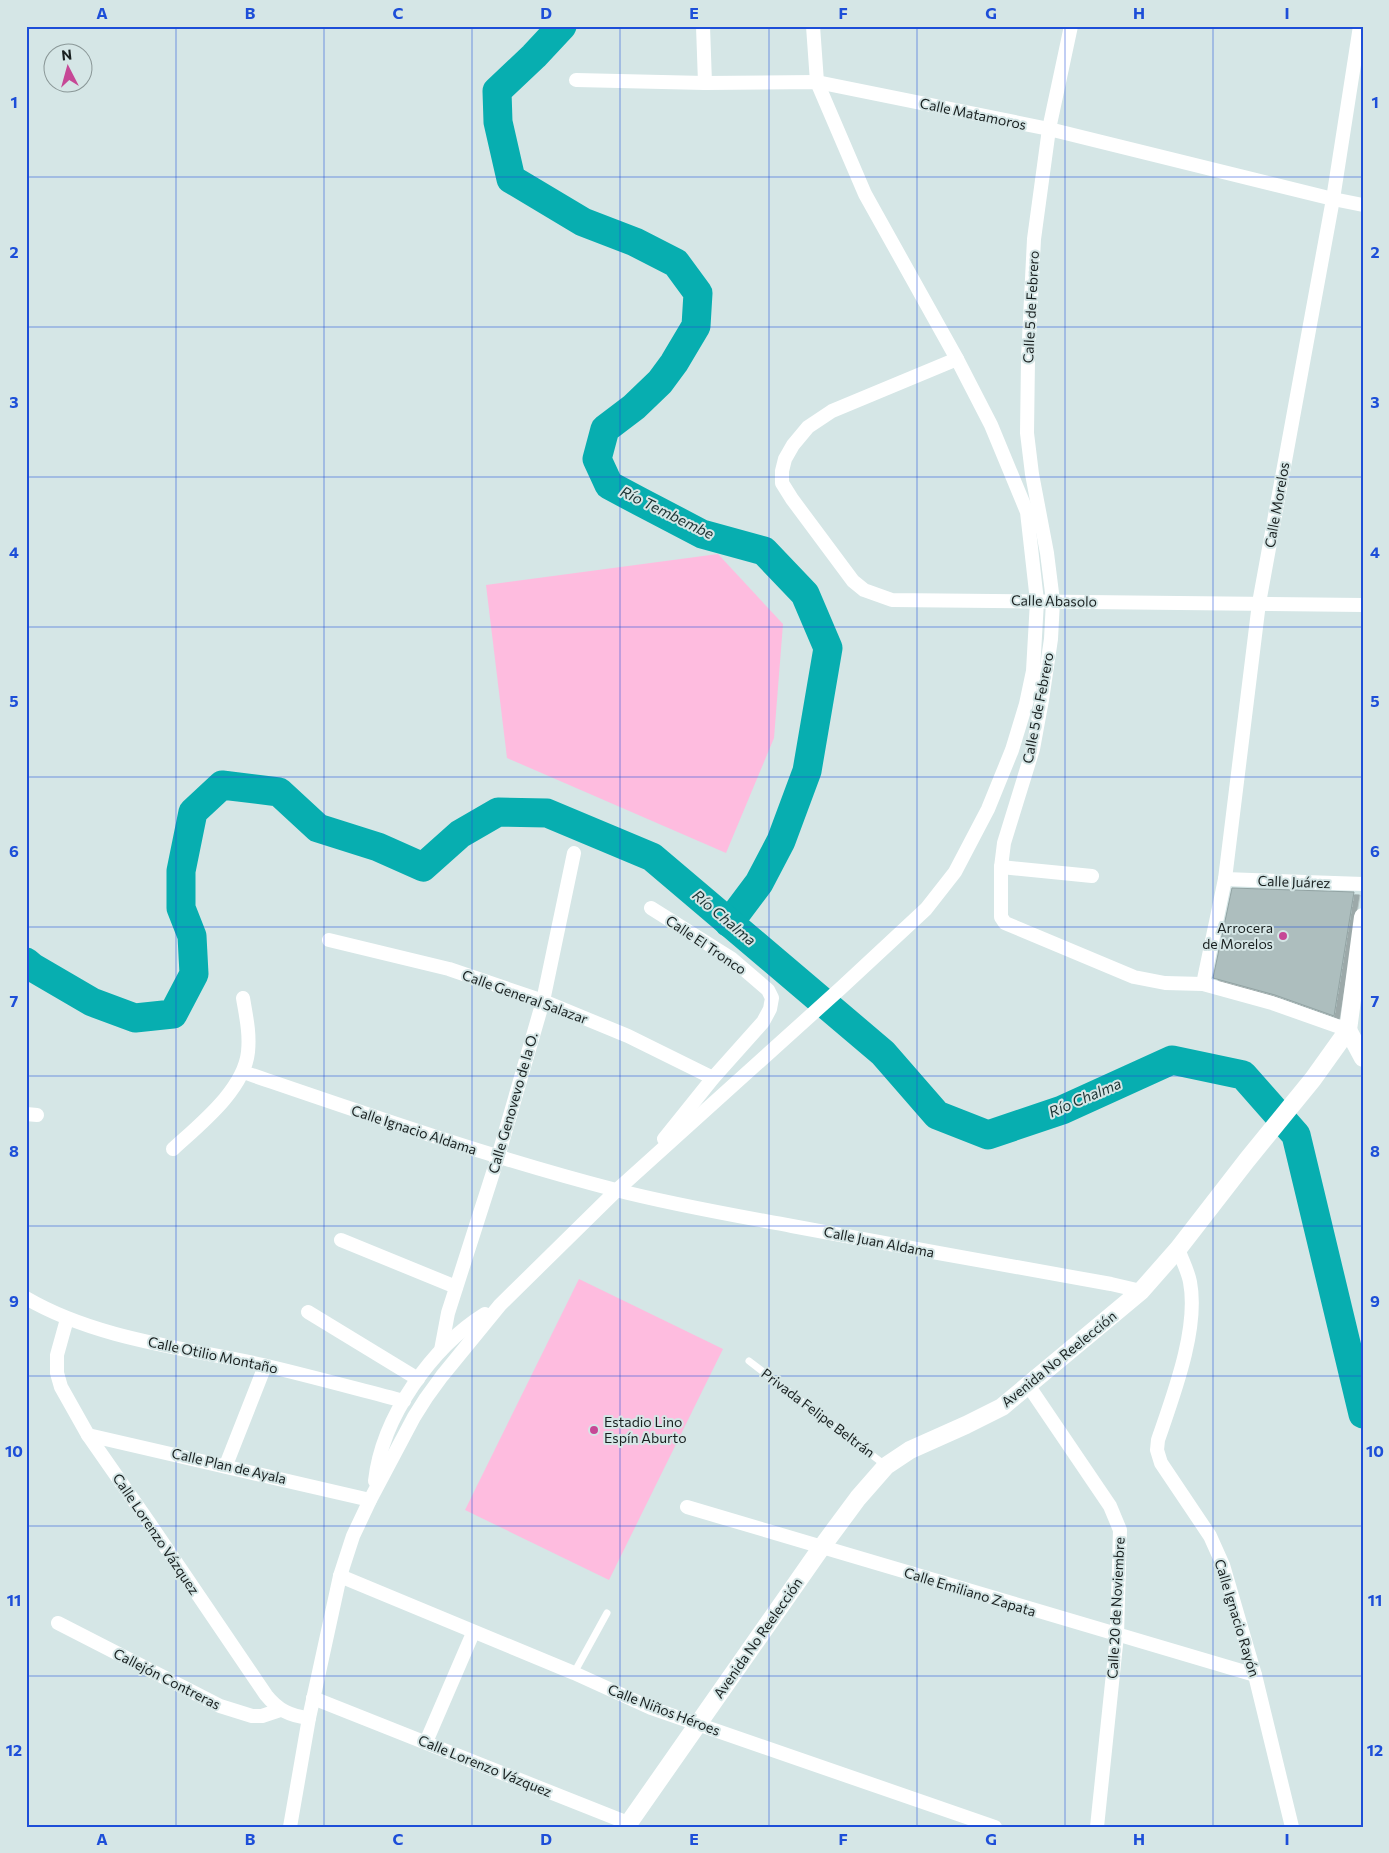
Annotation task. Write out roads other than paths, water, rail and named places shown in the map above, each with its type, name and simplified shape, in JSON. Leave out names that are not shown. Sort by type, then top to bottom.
[{"type":"street","points":[[703,26],[705,83]]},
{"type":"street","points":[[290,1827],[309,1718],[340,1576],[353,1536],[372,1496],[426,1398],[500,1305],[617,1190],[926,909],[955,872],[988,809],[1012,750],[1026,704],[1033,671],[1037,601],[1034,512],[957,359],[865,194],[817,82],[813,26]]},
{"type":"street","name":"Calle 5 de Febrero","points":[[1070,26],[1049,129],[1034,239],[1028,359],[1027,433],[1034,512],[1053,601],[1050,648],[1033,749],[1004,843],[1001,867],[1000,914],[1005,923],[1134,977],[1165,984],[1204,984],[1272,1003],[1348,1030]]},
{"type":"street","name":"Calle Morelos","points":[[1204,984],[1224,879],[1260,603],[1333,199],[1360,26]]},
{"type":"street","name":"Calle Matamoros","points":[[576,80],[705,83],[817,82],[1049,129],[1363,205]]},
{"type":"street","name":"Calle Abasolo","points":[[957,359],[832,411],[808,427],[793,445],[785,459],[782,483],[853,581],[864,590],[892,600],[1363,604]]},
{"type":"street","name":"Calle Genovevo de la O.","points":[[441,1350],[444,1328],[498,1157],[543,1001],[574,853]]},
{"type":"street","points":[[1001,867],[1092,876]]},
{"type":"street","name":"Calle Juárez","points":[[1224,879],[1363,884]]},
{"type":"street","name":"Calle El Tronco","points":[[651,908],[732,959],[768,990],[772,998],[770,1009],[752,1037],[713,1078]]},
{"type":"street","points":[[1363,917],[1348,1030],[1363,1058]]},
{"type":"street","name":"Calle General Salazar","points":[[329,940],[448,969],[543,1001],[628,1036],[713,1078]]},
{"type":"street","points":[[173,1149],[211,1114],[243,1072],[248,1054],[249,1030],[243,998]]},
{"type":"street","name":"Avenida No Reelección","points":[[627,1825],[821,1548],[858,1498],[886,1466],[910,1450],[1002,1407],[1141,1291],[1192,1232],[1247,1160],[1313,1079],[1348,1030]]},
{"type":"street","name":"Calle Ignacio Aldama","points":[[243,1072],[379,1119],[498,1157],[617,1190]]},
{"type":"street","points":[[644,1166],[713,1078]]},
{"type":"street","name":"Calle Juan Aldama","points":[[617,1190],[711,1211],[1141,1291]]},
{"type":"street","points":[[341,1240],[456,1287]]},
{"type":"street","name":"Calle Ignacio Rayón","points":[[1178,1249],[1190,1280],[1192,1296],[1191,1317],[1182,1370],[1158,1440],[1157,1450],[1161,1463],[1169,1476],[1210,1536],[1223,1565],[1255,1675],[1292,1827]]},
{"type":"street","name":"Calle Otilio Montaño","points":[[26,1298],[67,1319],[114,1333],[265,1366],[404,1401]]},
{"type":"street","points":[[372,1496],[380,1455],[404,1401],[418,1379],[441,1350],[468,1326],[500,1305]]},
{"type":"street","points":[[308,1312],[418,1379]]},
{"type":"street","name":"Calle Lorenzo Vázquez","points":[[67,1319],[57,1355],[57,1373],[61,1387],[88,1434],[266,1695],[280,1710]]},
{"type":"street","points":[[226,1465],[265,1366]]},
{"type":"street","name":"Calle 20 de Noviembre","points":[[1028,1385],[1097,1486],[1118,1521],[1121,1545],[1117,1635],[1096,1827]]},
{"type":"street","name":"Calle Plan de Ayala","points":[[88,1434],[372,1496]]},
{"type":"street","name":"Calle Emiliano Zapata","points":[[687,1507],[1255,1675]]},
{"type":"street","name":"Calle Niños Héroes","points":[[340,1576],[473,1633],[574,1673],[651,1708],[995,1827]]},
{"type":"street","name":"Callejón Contreras","points":[[58,1623],[220,1706],[252,1716],[272,1714],[280,1710]]},
{"type":"street","points":[[426,1742],[473,1633]]},
{"type":"street","name":"Calle Lorenzo Vázquez","points":[[313,1698],[426,1742],[627,1825]]},
{"type":"street","points":[[280,1710],[291,1715],[309,1718]]},
{"type":"lane","name":"Privada Felipe Beltrán","points":[[749,1361],[886,1466]]},
{"type":"lane","points":[[574,1673],[607,1613]]},
{"type":"waterway","name":"Río Tembembe","points":[[562,26],[497,91],[498,122],[511,179],[583,222],[635,242],[676,263],[698,293],[696,326],[674,363],[660,382],[634,407],[605,429],[597,459],[609,485],[702,534],[764,551],[805,594],[828,648],[807,771],[781,841],[759,883],[729,923]]},
{"type":"waterway","name":"Río Chalma","points":[[26,962],[92,1002],[135,1018],[173,1014],[194,974],[192,936],[181,908],[181,871],[193,812],[222,785],[279,792],[318,828],[378,847],[423,867],[460,834],[498,812],[547,813],[652,857],[883,1053],[937,1115],[988,1135],[1062,1110],[1172,1060],[1243,1075],[1296,1135],[1363,1414]]},
{"type":"place","name":"Arrocera de Morelos","points":[[1283,936]]},
{"type":"place","name":"Estadio Lino Espín Aburto","points":[[594,1430]]}]
